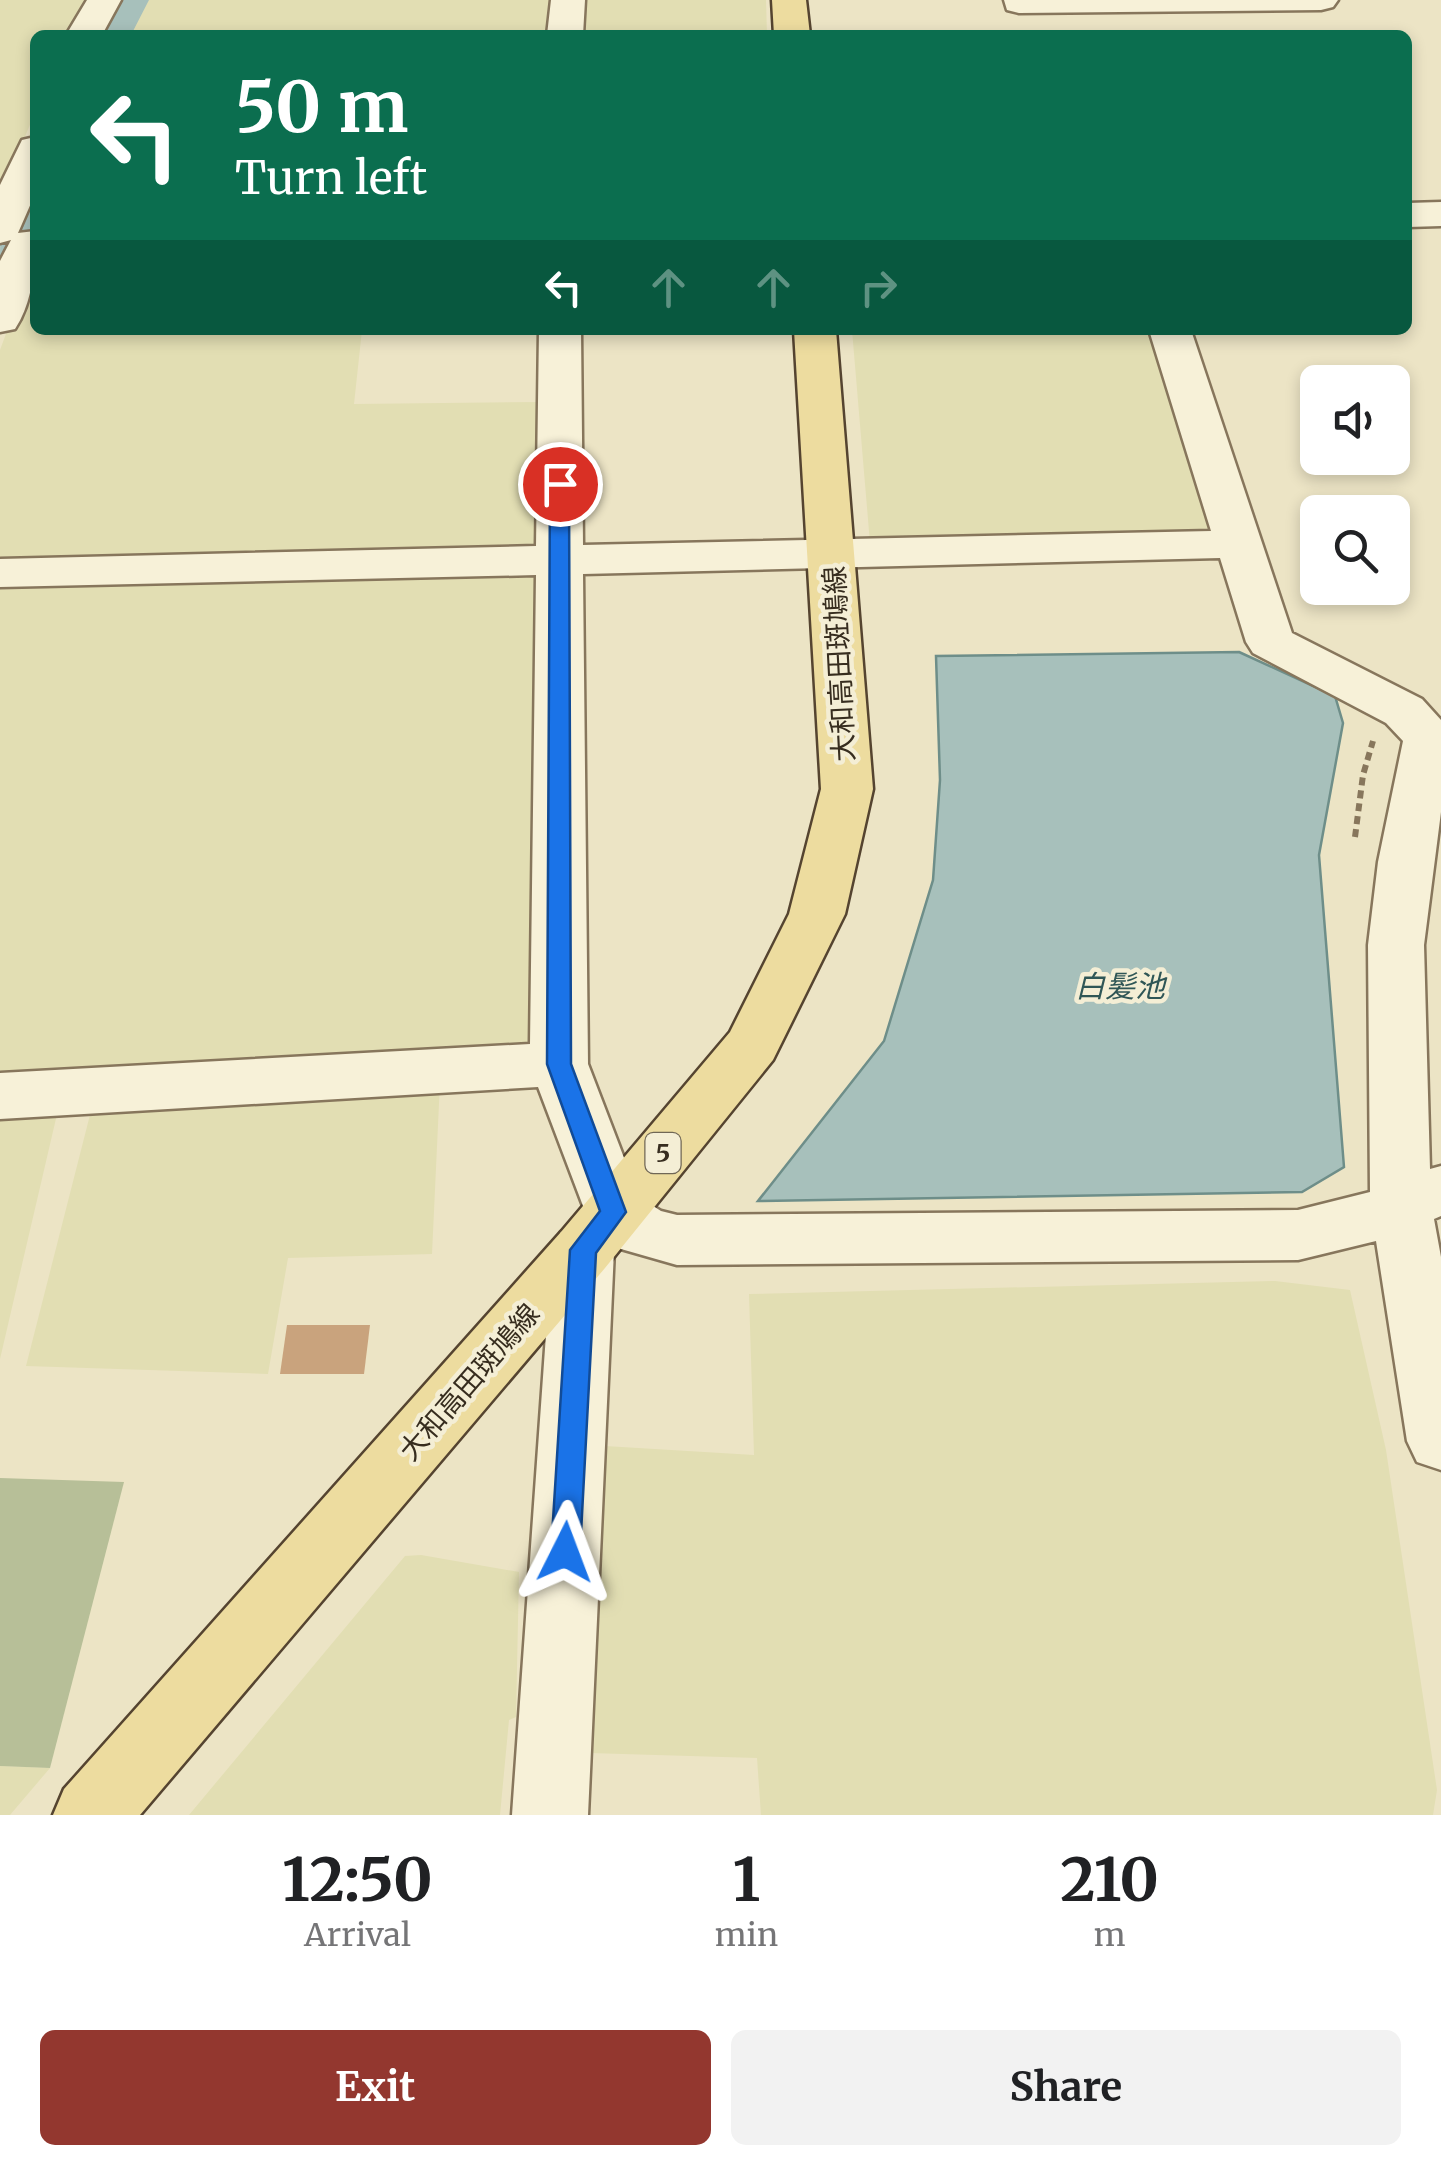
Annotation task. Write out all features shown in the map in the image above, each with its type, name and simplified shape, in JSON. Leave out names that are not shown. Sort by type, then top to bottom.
[{"type":"main road","points":[[790,0],[792,30]]},
{"type":"main road","name":"大和高田斑鳩線","points":[[91,1815],[598,1232],[752,1046],[817,914],[846,789],[815,335]]},
{"type":"street","points":[[87,30],[104,0]]},
{"type":"street","points":[[565,30],[568,0]]},
{"type":"street","points":[[1021,13],[1321,0]]},
{"type":"street","points":[[0,320],[17,267],[14,237],[30,169]]},
{"type":"street","points":[[1412,215],[1441,214]]},
{"type":"street","points":[[550,1815],[598,1232],[559,1064],[560,335]]},
{"type":"street","points":[[1172,335],[1270,642],[1404,711],[1430,738],[1405,862],[1396,945],[1425,1196],[1441,1440]]},
{"type":"street","points":[[0,573],[1238,544]]},
{"type":"street","points":[[0,1096],[559,1064]]},
{"type":"street","points":[[598,1232],[643,1232],[677,1240],[1298,1234],[1333,1230],[1425,1196]]},
{"type":"shaded area","points":[[0,0],[88,0],[73,30],[30,30],[30,125],[0,195]]},
{"type":"shaded area","points":[[141,0],[553,0],[551,30],[123,30]]},
{"type":"shaded area","points":[[579,0],[766,0],[767,30],[578,30]]},
{"type":"shaded area","points":[[30,274],[30,335],[361,335],[354,404],[543,402],[543,555],[0,567],[0,350]]},
{"type":"shaded area","points":[[852,335],[1162,335],[1226,535],[870,543]]},
{"type":"shaded area","points":[[542,573],[536,1047],[0,1078],[0,586]]},
{"type":"shaded area","points":[[440,1082],[432,1254],[288,1258],[268,1374],[26,1366],[92,1107]]},
{"type":"shaded area","points":[[58,1110],[0,1359],[0,1116]]},
{"type":"shaded area","points":[[1275,1281],[1350,1290],[1386,1450],[1437,1790],[1433,1815],[761,1815],[757,1758],[589,1753],[605,1446],[754,1455],[749,1294]]},
{"type":"shaded area","points":[[421,1555],[519,1572],[516,1717],[509,1720],[500,1815],[189,1815],[405,1556]]},
{"type":"shaded area","points":[[0,1766],[50,1768],[10,1815],[0,1815]]},
{"type":"green space","points":[[0,1478],[124,1482],[50,1768],[0,1766]]},
{"type":"water","name":"白髪池","points":[[1239,652],[1335,696],[1343,723],[1319,855],[1344,1167],[1302,1192],[758,1201],[884,1041],[933,880],[940,780],[936,656]]},
{"type":"building","points":[[287,1325],[370,1325],[364,1374],[280,1374]]},
{"type":"waterway","points":[[107,30],[123,0]]},
{"type":"waterway","points":[[0,247],[26,228],[30,217]]},
{"type":"route","points":[[560,484],[559,1064],[614,1212],[583,1250],[565,1552]]}]
